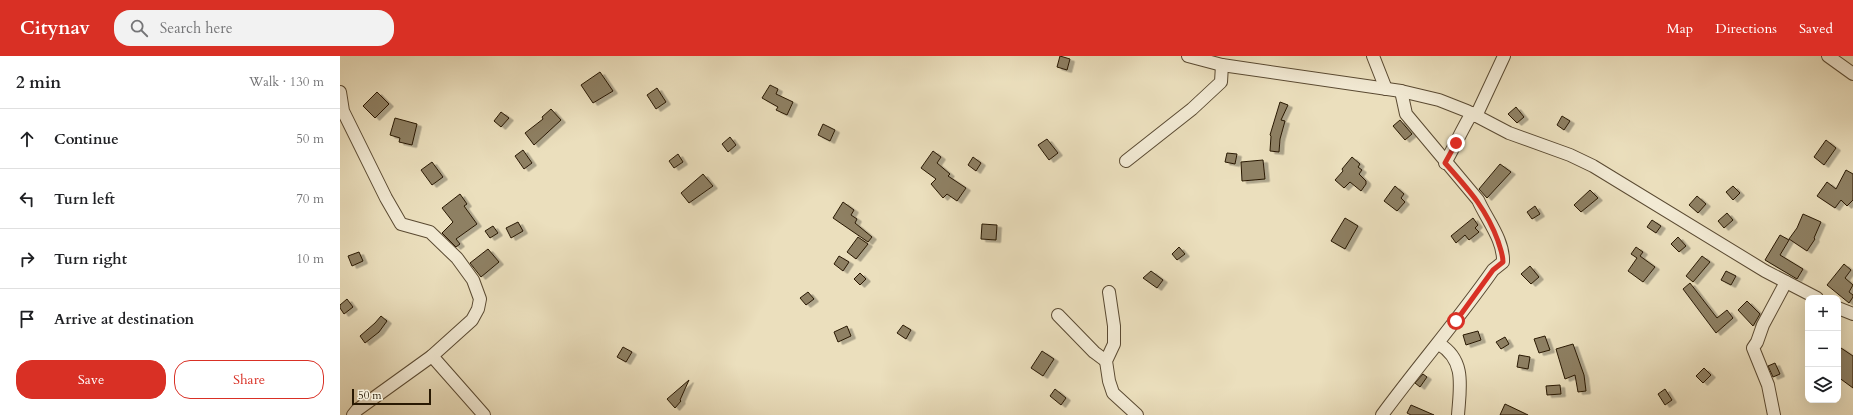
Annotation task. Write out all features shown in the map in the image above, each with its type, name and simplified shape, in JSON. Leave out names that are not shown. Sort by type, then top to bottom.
[{"type":"street","points":[[1188,56],[1222,65],[1401,91],[1439,100],[1474,114],[1509,133],[1570,155],[1593,166],[1765,271],[1811,295]]},
{"type":"street","points":[[1373,56],[1386,89]]},
{"type":"street","points":[[1445,163],[1456,143],[1460,131],[1474,114],[1504,56]]},
{"type":"street","points":[[1828,56],[1853,74]]},
{"type":"street","points":[[1126,161],[1192,109],[1221,82],[1222,65]]},
{"type":"street","points":[[1382,415],[1408,380],[1439,344],[1493,270],[1503,262],[1503,254],[1491,222],[1483,212],[1478,200],[1445,163],[1406,114],[1401,91]]},
{"type":"street","points":[[340,92],[343,111],[386,198],[401,224],[430,232],[457,258],[473,280],[480,299],[478,309],[472,320],[432,356],[357,410],[354,415]]},
{"type":"street","points":[[1774,415],[1768,385],[1753,348],[1757,342],[1763,325],[1786,282]]},
{"type":"street","points":[[1109,292],[1114,326],[1114,344],[1106,361],[1109,381],[1113,393],[1137,415]]},
{"type":"street","points":[[1841,309],[1853,314]]},
{"type":"street","points":[[1058,315],[1094,352],[1106,361]]},
{"type":"street","points":[[1439,344],[1449,350],[1457,360],[1460,385],[1458,415]]},
{"type":"street","points":[[432,356],[484,415]]},
{"type":"building","points":[[1060,56],[1070,59],[1067,70],[1057,67]]},
{"type":"building","points":[[600,72],[613,91],[593,103],[581,85]]},
{"type":"building","points":[[770,85],[778,89],[776,94],[793,102],[787,115],[776,110],[778,107],[762,98]]},
{"type":"building","points":[[657,88],[666,102],[656,109],[647,95]]},
{"type":"building","points":[[377,92],[389,104],[375,118],[363,106]]},
{"type":"building","points":[[1280,102],[1288,105],[1281,120],[1285,121],[1280,139],[1279,152],[1270,151],[1270,135]]},
{"type":"building","points":[[1516,107],[1524,117],[1517,123],[1508,114]]},
{"type":"building","points":[[551,109],[561,120],[534,145],[525,133],[543,119],[542,117]]},
{"type":"building","points":[[501,112],[509,118],[501,127],[494,121]]},
{"type":"building","points":[[1562,116],[1570,121],[1564,130],[1557,125]]},
{"type":"building","points":[[395,118],[417,124],[412,145],[399,142],[400,138],[390,135]]},
{"type":"building","points":[[1400,120],[1412,134],[1405,140],[1393,126]]},
{"type":"building","points":[[823,124],[835,130],[830,141],[818,135]]},
{"type":"building","points":[[730,137],[736,145],[728,152],[722,144]]},
{"type":"building","points":[[1047,139],[1058,153],[1049,160],[1038,145]]},
{"type":"building","points":[[1826,140],[1836,148],[1824,165],[1814,157]]},
{"type":"building","points":[[523,150],[532,163],[524,169],[515,156]]},
{"type":"building","points":[[933,151],[941,157],[937,163],[950,174],[948,176],[966,188],[957,201],[947,194],[943,198],[931,184],[936,179],[921,168]]},
{"type":"building","points":[[1227,153],[1237,154],[1235,164],[1225,162]]},
{"type":"building","points":[[678,154],[683,162],[674,168],[669,161]]},
{"type":"building","points":[[973,157],[981,163],[976,171],[968,165]]},
{"type":"building","points":[[1352,157],[1360,164],[1358,167],[1362,170],[1359,174],[1366,181],[1366,184],[1361,191],[1350,182],[1344,188],[1335,180]]},
{"type":"building","points":[[1263,160],[1265,179],[1242,181],[1241,162]]},
{"type":"building","points":[[432,162],[443,177],[432,185],[421,170]]},
{"type":"building","points":[[1500,164],[1511,172],[1487,198],[1479,189]]},
{"type":"building","points":[[1846,170],[1853,174],[1853,200],[1847,206],[1841,200],[1835,208],[1817,196],[1827,182],[1836,189]]},
{"type":"building","points":[[703,174],[713,186],[689,203],[681,193]]},
{"type":"building","points":[[1395,186],[1404,194],[1401,198],[1405,202],[1397,211],[1384,201]]},
{"type":"building","points":[[1733,186],[1740,193],[1733,200],[1726,192]]},
{"type":"building","points":[[1590,190],[1598,198],[1581,212],[1574,205]]},
{"type":"building","points":[[460,194],[467,204],[464,206],[477,224],[456,239],[460,244],[456,247],[442,233],[453,222],[442,208]]},
{"type":"building","points":[[1697,196],[1706,204],[1698,213],[1689,205]]},
{"type":"building","points":[[843,202],[854,210],[851,215],[857,219],[855,223],[872,237],[868,242],[833,218]]},
{"type":"building","points":[[1535,206],[1540,214],[1532,219],[1527,212]]},
{"type":"building","points":[[1727,213],[1733,220],[1724,228],[1718,221]]},
{"type":"building","points":[[1803,214],[1821,222],[1814,238],[1815,239],[1807,251],[1789,239],[1797,228]]},
{"type":"building","points":[[1345,218],[1358,226],[1345,249],[1331,241]]},
{"type":"building","points":[[1473,218],[1478,225],[1475,228],[1479,232],[1469,240],[1465,235],[1456,243],[1451,236]]},
{"type":"building","points":[[1652,220],[1661,226],[1656,233],[1647,227]]},
{"type":"building","points":[[518,222],[523,231],[511,238],[506,228]]},
{"type":"building","points":[[982,224],[997,225],[996,240],[981,239]]},
{"type":"building","points":[[493,226],[498,233],[490,238],[485,231]]},
{"type":"building","points":[[1780,235],[1789,240],[1780,255],[1803,269],[1797,279],[1765,260]]},
{"type":"building","points":[[858,237],[868,244],[856,259],[847,252]]},
{"type":"building","points":[[1678,237],[1686,246],[1679,252],[1671,244]]},
{"type":"building","points":[[1179,247],[1185,254],[1177,260],[1172,254]]},
{"type":"building","points":[[1636,247],[1643,252],[1640,256],[1655,267],[1643,282],[1628,271],[1637,258],[1631,254]]},
{"type":"building","points":[[488,249],[499,262],[481,277],[470,263]]},
{"type":"building","points":[[359,252],[363,261],[352,266],[348,256]]},
{"type":"building","points":[[839,256],[849,262],[843,271],[834,264]]},
{"type":"building","points":[[1702,256],[1710,262],[1693,282],[1686,276]]},
{"type":"building","points":[[1844,264],[1851,270],[1845,278],[1853,285],[1849,292],[1853,295],[1853,297],[1849,303],[1827,285]]},
{"type":"building","points":[[1530,266],[1539,277],[1531,284],[1521,274]]},
{"type":"building","points":[[1151,271],[1163,280],[1157,288],[1143,278]]},
{"type":"building","points":[[1726,271],[1736,276],[1731,285],[1721,280]]},
{"type":"building","points":[[860,273],[866,279],[860,285],[854,279]]},
{"type":"building","points":[[1690,283],[1717,318],[1727,310],[1733,318],[1716,333],[1683,289]]},
{"type":"building","points":[[808,292],[814,299],[806,305],[800,298]]},
{"type":"building","points":[[347,299],[353,307],[344,314],[340,308],[340,305]]},
{"type":"building","points":[[1747,301],[1760,314],[1753,326],[1738,310]]},
{"type":"building","points":[[381,316],[387,321],[379,332],[365,343],[360,336]]},
{"type":"building","points":[[903,325],[911,330],[906,339],[897,333]]},
{"type":"building","points":[[847,326],[851,336],[838,342],[834,332]]},
{"type":"building","points":[[1478,331],[1481,340],[1466,345],[1463,335]]},
{"type":"building","points":[[1545,336],[1550,350],[1539,353],[1534,339]]},
{"type":"building","points":[[1505,337],[1509,344],[1501,349],[1496,342]]},
{"type":"building","points":[[1573,344],[1584,375],[1586,391],[1578,392],[1575,375],[1565,379],[1556,349]]},
{"type":"building","points":[[623,347],[632,352],[626,362],[617,357]]},
{"type":"building","points":[[1841,348],[1853,356],[1853,388],[1841,379]]},
{"type":"building","points":[[1042,351],[1054,359],[1043,376],[1031,368]]},
{"type":"building","points":[[1519,355],[1530,357],[1528,369],[1517,367]]},
{"type":"building","points":[[1775,363],[1780,374],[1773,377],[1768,366]]},
{"type":"building","points":[[1704,368],[1711,375],[1703,383],[1696,376]]},
{"type":"building","points":[[1423,374],[1427,377],[1420,387],[1415,383]]},
{"type":"building","points":[[689,380],[680,400],[681,401],[675,408],[667,399]]},
{"type":"building","points":[[1560,385],[1561,394],[1547,395],[1546,386]]},
{"type":"building","points":[[1055,389],[1066,398],[1061,405],[1050,396]]},
{"type":"building","points":[[1665,389],[1672,400],[1665,405],[1658,394]]},
{"type":"building","points":[[1505,404],[1528,415],[1500,415]]},
{"type":"building","points":[[1411,405],[1434,415],[1411,415],[1407,413]]},
{"type":"route","points":[[1456,143],[1445,163],[1478,200],[1483,212],[1491,222],[1503,254],[1503,262],[1493,270],[1456,321]]}]
